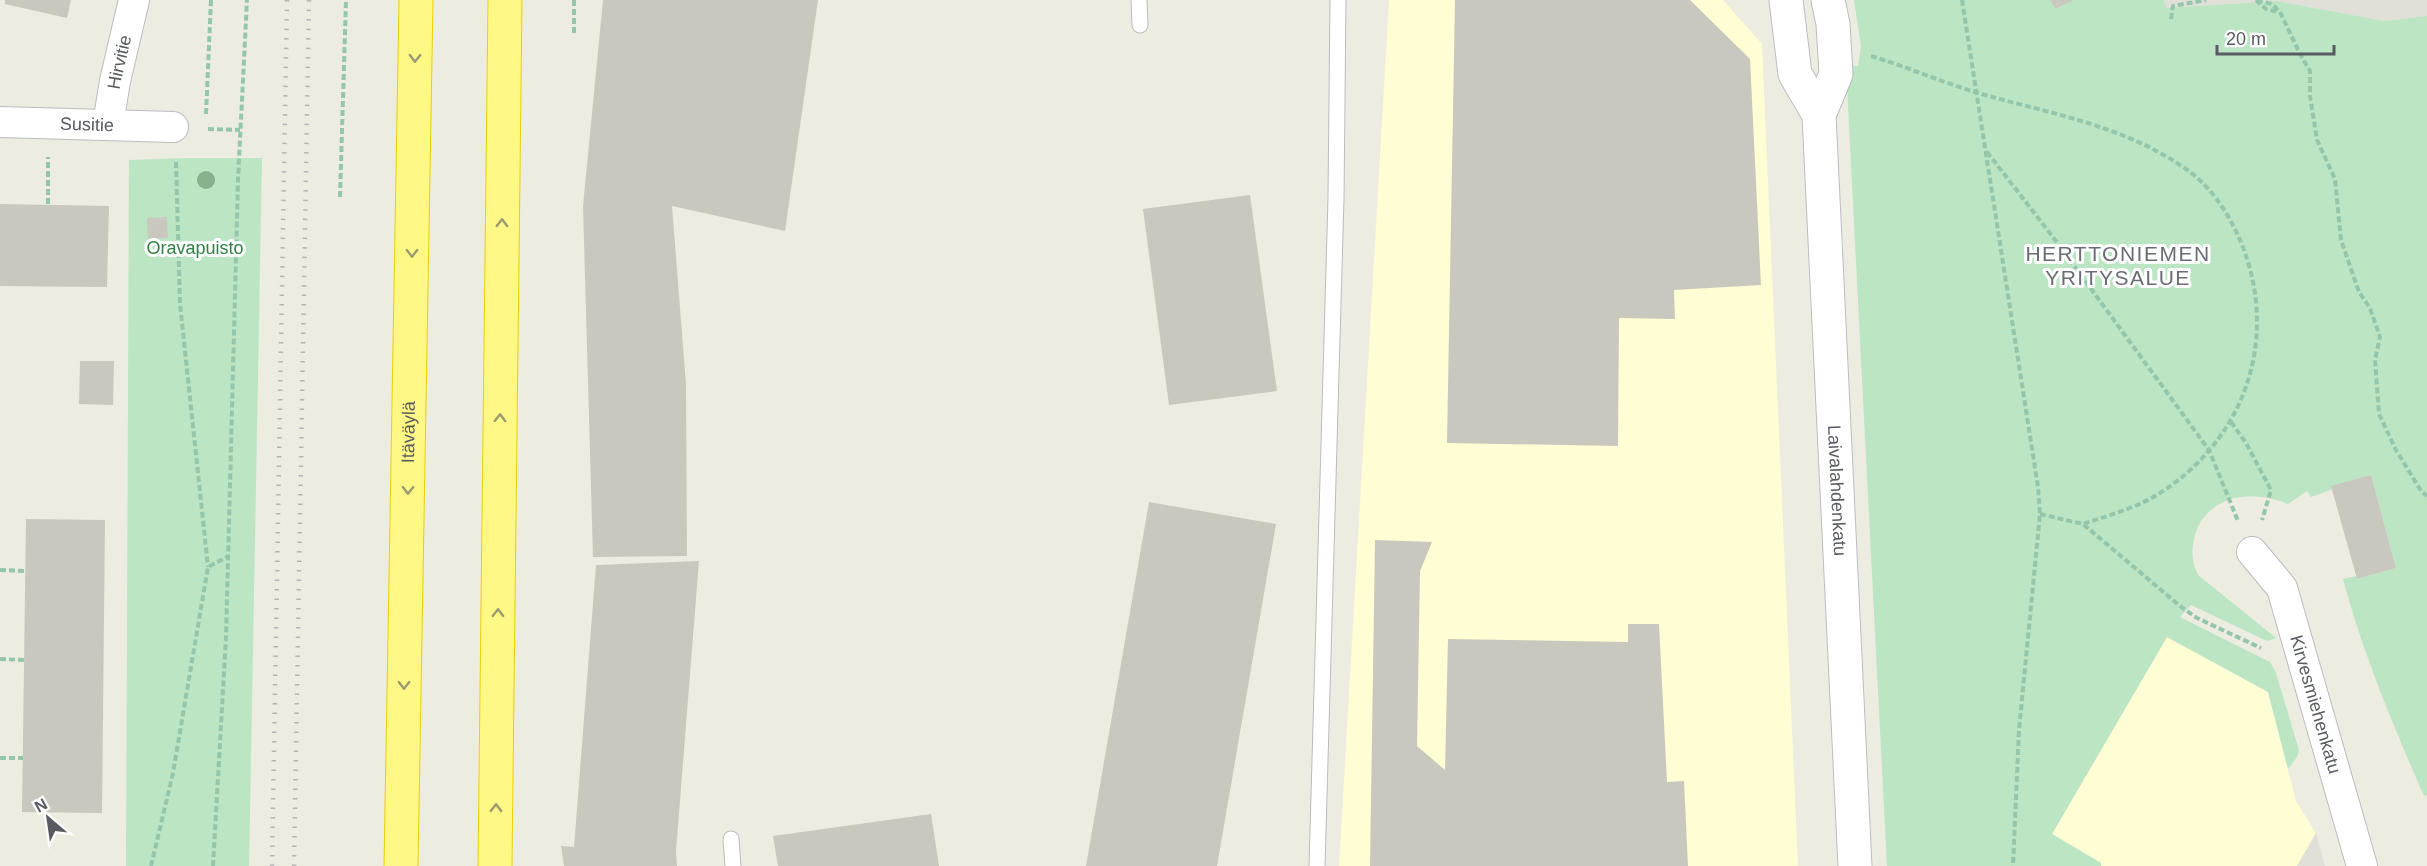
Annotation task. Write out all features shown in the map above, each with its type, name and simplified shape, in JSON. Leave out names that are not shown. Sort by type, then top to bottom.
[{"type":"highway","name":"Itäväylä","points":[[401,866],[416,0]]},
{"type":"highway","points":[[495,866],[505,0]]},
{"type":"street","name":"Hirvitie","points":[[108,124],[115,81],[134,0]]},
{"type":"street","name":"Laivalahdenkatu","points":[[1788,11],[1795,74],[1818,115],[1855,866]]},
{"type":"street","name":"Laivalahdenkatu","points":[[1818,115],[1836,74],[1830,12]]},
{"type":"street","name":"Susitie","points":[[0,122],[173,127]]},
{"type":"street","name":"Kirvesmiehenkatu","points":[[2252,552],[2282,588],[2362,866]]},
{"type":"lane","points":[[1139,0],[1140,25]]},
{"type":"lane","points":[[1317,866],[1336,198],[1338,0]]},
{"type":"lane","points":[[731,839],[733,866]]},
{"type":"path","points":[[205,129],[211,0]]},
{"type":"path","points":[[213,866],[226,648],[238,180],[247,0]]},
{"type":"path","points":[[340,197],[346,0]]},
{"type":"path","points":[[574,0],[574,35]]},
{"type":"path","points":[[1962,0],[2038,487],[2040,514],[2019,730],[2013,866]]},
{"type":"path","points":[[2171,19],[2173,6],[2206,0]]},
{"type":"path","points":[[2256,0],[2272,4],[2280,12],[2310,70],[2310,96],[2317,140],[2335,180],[2341,240],[2359,292],[2370,308],[2380,338],[2375,360],[2379,414],[2396,450],[2421,491],[2427,496]]},
{"type":"path","points":[[1865,54],[1976,92],[2121,133],[2140,141],[2190,172],[2210,190],[2243,247],[2253,279],[2259,315],[2251,376],[2231,422],[2209,450],[2185,474],[2154,496],[2083,524]]},
{"type":"path","points":[[151,866],[173,773],[208,567],[180,304],[173,127]]},
{"type":"path","points":[[1986,150],[2056,241],[2209,450],[2252,552]]},
{"type":"path","points":[[48,153],[48,204]]},
{"type":"path","points":[[2231,422],[2246,442],[2271,490],[2252,552]]},
{"type":"path","points":[[2040,514],[2083,524],[2188,612],[2266,650]]},
{"type":"path","points":[[208,567],[228,556]]},
{"type":"path","points":[[0,570],[25,571]]},
{"type":"path","points":[[0,659],[24,660]]},
{"type":"path","points":[[0,758],[22,758]]},
{"type":"shaded area","points":[[1389,0],[1723,0],[1762,44],[1798,866],[1339,866]]},
{"type":"shaded area","points":[[2164,0],[2427,0],[2427,16],[2384,21],[2277,1],[2165,8]]},
{"type":"shaded area","points":[[2167,637],[2268,692],[2296,801],[2316,833],[2297,866],[2101,866],[2101,863],[2052,834]]},
{"type":"shaded area","points":[[2316,833],[2325,866],[2297,866]]},
{"type":"green space","points":[[1854,0],[2050,0],[2055,9],[2074,0],[2164,0],[2166,8],[2277,1],[2384,21],[2427,16],[2427,795],[2424,796],[2379,689],[2343,579],[2356,576],[2357,579],[2396,568],[2371,475],[2311,497],[2307,491],[2288,504],[2260,497],[2245,496],[2231,499],[2219,504],[2208,513],[2199,524],[2194,539],[2194,566],[2198,575],[2276,638],[2267,641],[2191,605],[2180,617],[2270,662],[2276,673],[2299,750],[2288,769],[2268,692],[2167,637],[2052,834],[2101,863],[2101,866],[1887,866],[1846,67],[1858,66],[1861,46]]},
{"type":"green space","name":"Oravapuisto","points":[[262,158],[249,866],[126,866],[129,160]]},
{"type":"building","points":[[5,0],[71,0],[67,18],[5,4]]},
{"type":"building","points":[[603,0],[818,0],[785,231],[672,206],[686,384],[687,556],[593,557],[583,206]]},
{"type":"building","points":[[1455,0],[1690,0],[1750,59],[1761,285],[1674,290],[1675,319],[1619,318],[1618,446],[1447,443]]},
{"type":"building","points":[[2050,0],[2074,0],[2055,9]]},
{"type":"building","points":[[1250,195],[1277,391],[1169,405],[1143,209]]},
{"type":"building","points":[[0,204],[109,206],[107,287],[0,286]]},
{"type":"building","points":[[167,217],[168,238],[148,239],[147,218]]},
{"type":"building","points":[[80,361],[114,361],[113,405],[79,404]]},
{"type":"building","points":[[2371,475],[2396,568],[2357,579],[2331,486]]},
{"type":"building","points":[[1149,502],[1276,524],[1217,866],[1086,866]]},
{"type":"building","points":[[26,519],[105,520],[102,813],[22,812]]},
{"type":"building","points":[[1375,540],[1432,542],[1420,571],[1417,746],[1445,770],[1448,639],[1628,642],[1628,624],[1659,624],[1667,782],[1684,781],[1688,866],[1370,866]]},
{"type":"building","points":[[699,561],[676,851],[677,866],[564,866],[561,846],[574,847],[596,565]]},
{"type":"building","points":[[931,814],[939,866],[778,866],[773,836]]},
{"type":"railway","points":[[272,866],[287,0]]},
{"type":"railway","points":[[294,866],[309,0]]},
{"type":"district","name":"HERTTONIEMEN YRITYSALUE","points":[[2118,265]]}]
